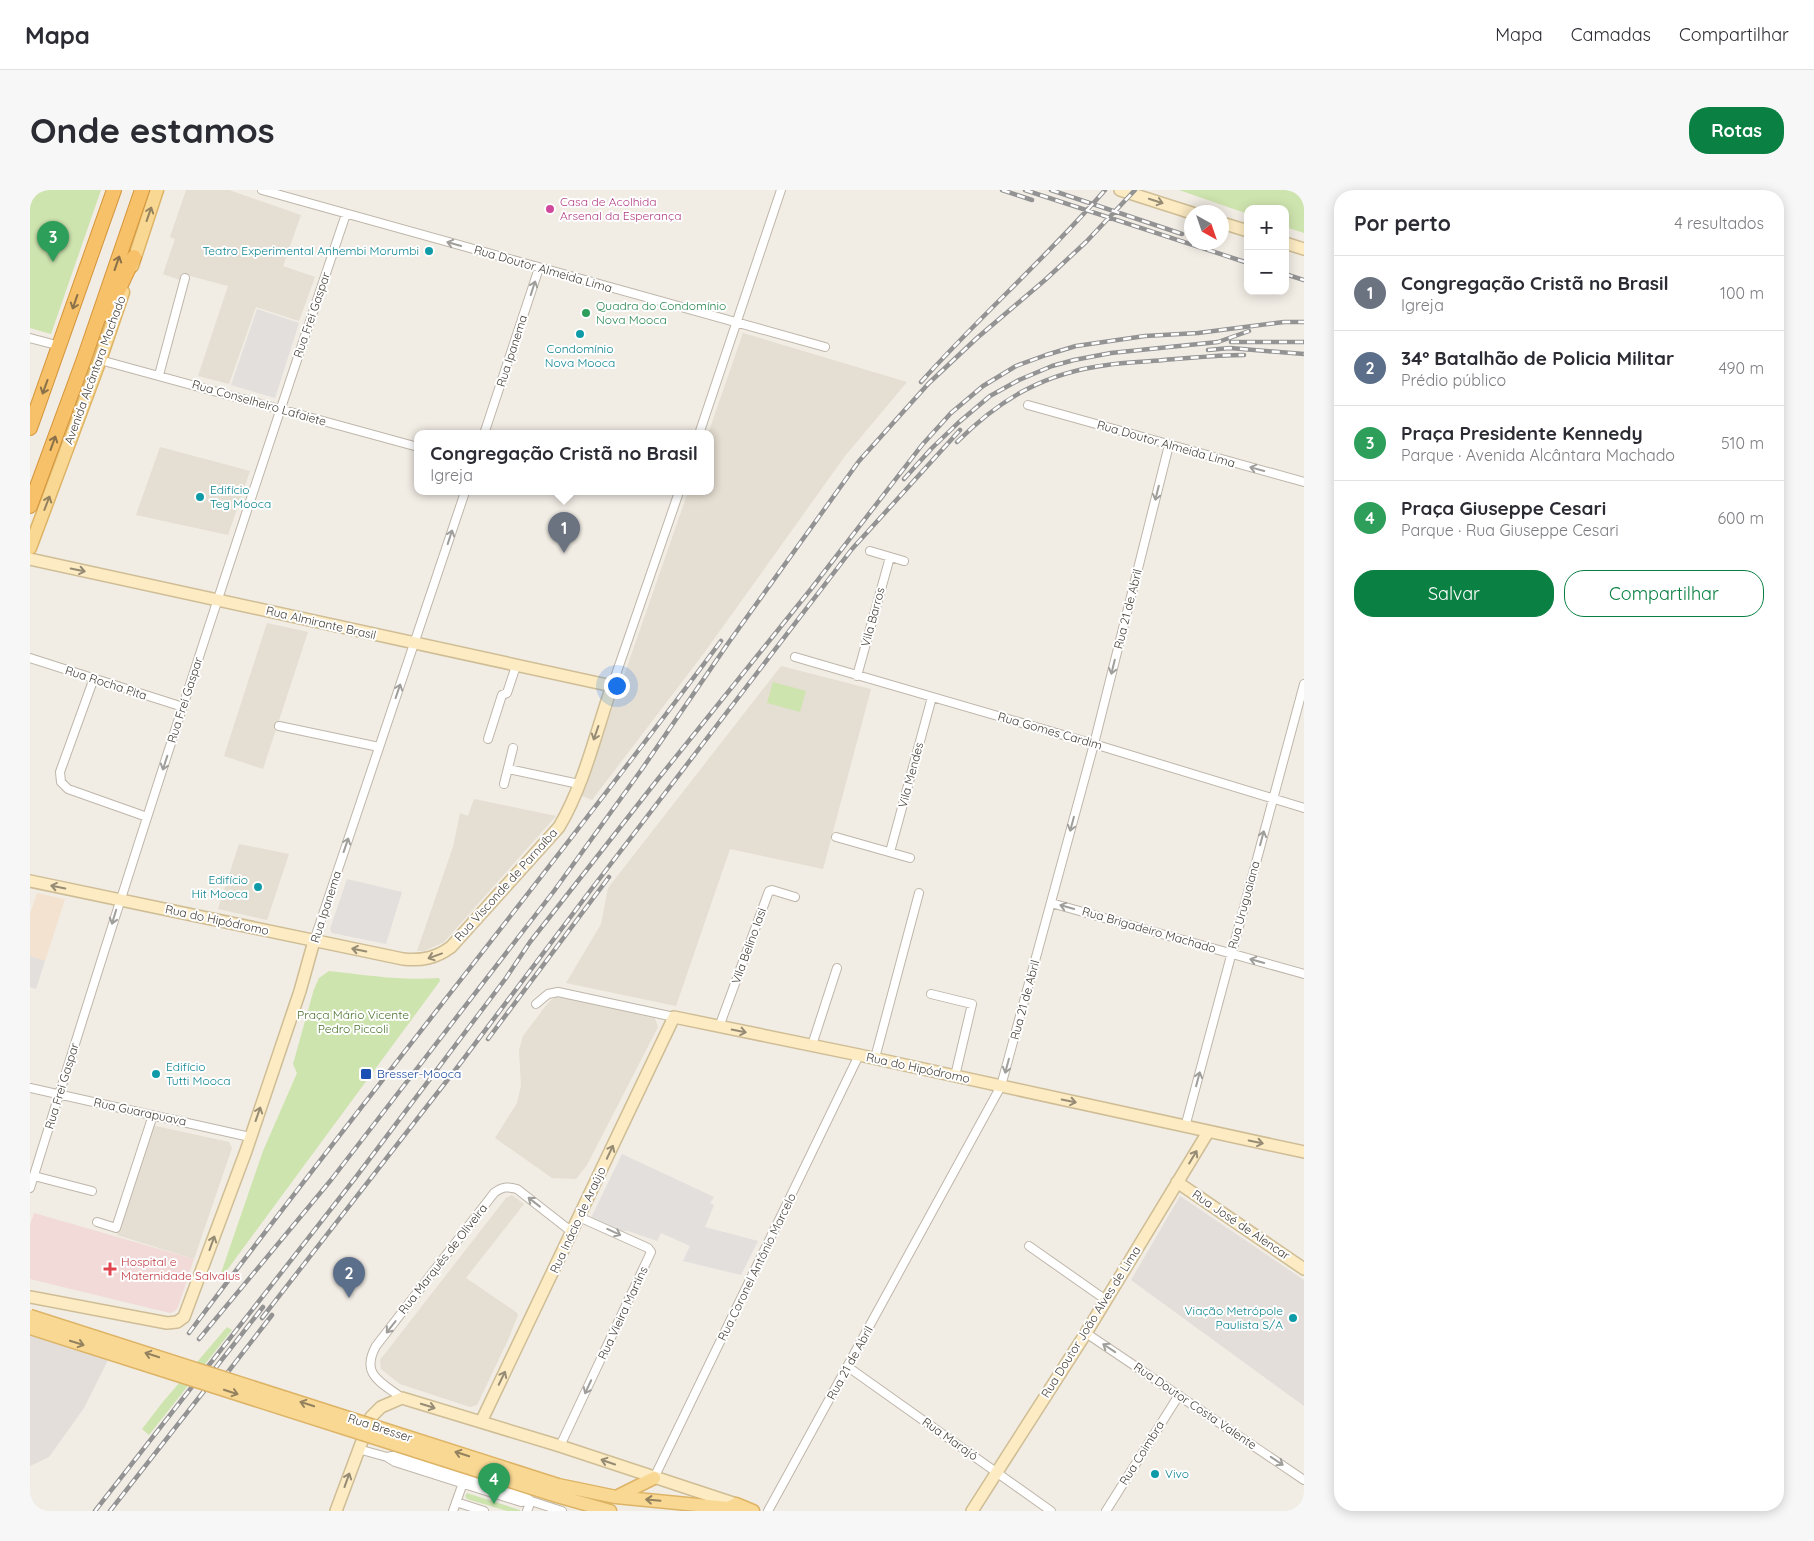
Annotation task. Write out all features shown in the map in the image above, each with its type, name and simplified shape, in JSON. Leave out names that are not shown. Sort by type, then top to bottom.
[{"type":"highway","points":[[30,428],[114,190]]},
{"type":"highway","name":"Avenida Alcântara Machado","points":[[30,506],[84,359],[142,190]]},
{"type":"highway","points":[[84,359],[100,330],[134,257]]},
{"type":"main road","name":"Avenida Alcântara Machado","points":[[30,548],[100,360],[157,190]]},
{"type":"main road","name":"Rua Bresser","points":[[30,1316],[558,1490],[610,1511]]},
{"type":"main road","name":"Rua Bresser","points":[[30,1328],[558,1490],[753,1511]]},
{"type":"main road","points":[[616,1497],[654,1478]]},
{"type":"street","name":"Rua Doutor Almeida Lima","points":[[262,190],[825,347]]},
{"type":"street","points":[[700,430],[781,190]]},
{"type":"street","points":[[1120,190],[1184,210]]},
{"type":"street","name":"Rua Frei Gaspar","points":[[30,1188],[120,900],[346,214]]},
{"type":"street","points":[[1229,224],[1244,230]]},
{"type":"street","points":[[1289,244],[1304,249]]},
{"type":"street","name":"Rua Ipanema","points":[[485,430],[539,268]]},
{"type":"street","points":[[159,375],[185,278]]},
{"type":"street","points":[[30,338],[60,346]]},
{"type":"street","name":"Rua Conselheiro Lafaiete","points":[[100,360],[414,446]]},
{"type":"street","name":"Rua Doutor Almeida Lima","points":[[1028,405],[1304,482]]},
{"type":"street","name":"Rua 21 de Abril","points":[[768,1511],[1001,1086],[1094,744],[1169,445]]},
{"type":"street","name":"Rua Ipanema","points":[[30,1296],[160,1322],[172,1323],[181,1320],[187,1310],[250,1137],[300,991],[314,941],[464,495]]},
{"type":"street","name":"Rua Visconde de Parnaíba","points":[[403,959],[417,961],[431,958],[440,955],[451,947],[559,827],[579,784],[678,495]]},
{"type":"street","points":[[870,551],[904,561]]},
{"type":"street","name":"Vila Barros","points":[[857,676],[890,557]]},
{"type":"street","name":"Rua Almirante Brasil","points":[[30,559],[612,686]]},
{"type":"street","name":"Rua Rocha Pita","points":[[30,658],[183,707]]},
{"type":"street","name":"Rua Gomes Cardim","points":[[795,658],[1094,744],[1304,808]]},
{"type":"street","points":[[488,738],[502,695],[507,693],[516,666]]},
{"type":"street","points":[[94,678],[60,772],[61,782],[68,789],[147,817]]},
{"type":"street","name":"Rua Uruguaiana","points":[[1185,1126],[1304,684]]},
{"type":"street","name":"Vila Mendes","points":[[890,852],[932,697]]},
{"type":"street","points":[[279,726],[379,747]]},
{"type":"street","points":[[504,784],[512,748]]},
{"type":"street","points":[[508,769],[579,784]]},
{"type":"street","points":[[836,836],[910,858]]},
{"type":"street","name":"Rua do Hipódromo","points":[[30,881],[403,959]]},
{"type":"street","name":"Vila Belino Iasi","points":[[719,1027],[769,891],[772,890],[795,897]]},
{"type":"street","points":[[875,1058],[919,893]]},
{"type":"street","name":"Rua Brigadeiro Machado","points":[[1051,903],[1304,974]]},
{"type":"street","points":[[812,1046],[837,968]]},
{"type":"street","name":"Rua do Hipódromo","points":[[536,1004],[548,994],[558,992],[674,1018],[875,1058],[1304,1152]]},
{"type":"street","points":[[931,994],[972,1004],[954,1076]]},
{"type":"street","name":"Rua Inácio de Araújo","points":[[481,1422],[674,1018]]},
{"type":"street","name":"Rua Coronel Antônio Marcelo","points":[[654,1478],[859,1055]]},
{"type":"street","name":"Rua Guarapuava","points":[[30,1088],[250,1137]]},
{"type":"street","points":[[97,1222],[116,1228],[153,1115]]},
{"type":"street","name":"Rua Doutor João Alves de Lima","points":[[972,1511],[1086,1333],[1208,1132]]},
{"type":"street","points":[[34,1176],[92,1191]]},
{"type":"street","name":"Rua José de Alencar","points":[[1177,1182],[1304,1269]]},
{"type":"street","name":"Rua Marquês de Oliveira","points":[[402,1398],[373,1374],[369,1366],[371,1354],[494,1193],[509,1186],[517,1189],[572,1232]]},
{"type":"street","name":"Rua Vieira Martins","points":[[560,1446],[651,1252],[648,1248],[580,1217]]},
{"type":"street","points":[[1029,1246],[1106,1300]]},
{"type":"street","name":"Rua Doutor Costa Valente","points":[[1086,1333],[1304,1480]]},
{"type":"street","name":"Rua Marajó","points":[[848,1367],[1051,1511]]},
{"type":"street","name":"Rua Coimbra","points":[[1106,1511],[1179,1395]]},
{"type":"street","points":[[336,1511],[371,1417],[389,1403],[402,1398]]},
{"type":"street","name":"Rua Bresser","points":[[402,1398],[560,1446],[736,1508]]},
{"type":"street","points":[[358,1449],[387,1457],[395,1462],[464,1480],[521,1502],[531,1502],[562,1511]]},
{"type":"street","points":[[453,1511],[464,1480]]},
{"type":"street","points":[[456,1502],[484,1511]]},
{"type":"street","points":[[527,1511],[531,1502]]},
{"type":"shaded area","points":[[186,190],[229,190],[301,215],[283,266],[315,277],[299,321],[256,307],[229,384],[198,376],[228,286],[183,274],[180,280],[163,274],[175,239],[170,237]]},
{"type":"shaded area","points":[[257,309],[299,323],[275,398],[231,385]]},
{"type":"shaded area","points":[[743,333],[907,382],[845,456],[704,653],[592,800],[582,796],[687,495],[714,495],[714,430],[709,430]]},
{"type":"shaded area","points":[[160,447],[250,471],[228,535],[136,515]]},
{"type":"shaded area","points":[[267,623],[308,632],[263,769],[224,756]]},
{"type":"shaded area","points":[[781,666],[871,689],[823,869],[730,849],[676,1006],[566,983],[601,924],[608,888]]},
{"type":"shaded area","points":[[474,799],[556,816],[444,942],[425,951],[417,951],[453,847],[460,813],[468,816]]},
{"type":"shaded area","points":[[239,844],[289,854],[267,920],[218,909]]},
{"type":"shaded area","points":[[347,879],[402,892],[386,944],[332,933],[330,929]]},
{"type":"shaded area","points":[[37,893],[65,899],[45,961],[30,956],[30,914]]},
{"type":"shaded area","points":[[30,956],[45,961],[36,989],[30,987]]},
{"type":"shaded area","points":[[556,997],[645,1014],[655,1018],[658,1027],[587,1165],[576,1179],[552,1178],[495,1138],[517,1103],[521,1086],[519,1050],[523,1036],[544,1008]]},
{"type":"shaded area","points":[[151,1125],[229,1142],[232,1148],[194,1259],[117,1235]]},
{"type":"shaded area","points":[[622,1154],[714,1197],[710,1203],[714,1205],[705,1227],[758,1241],[741,1275],[683,1261],[690,1246],[661,1233],[657,1241],[628,1231],[619,1231],[591,1218]]},
{"type":"shaded area","points":[[512,1195],[524,1204],[466,1278],[518,1315],[477,1405],[470,1407],[400,1384],[381,1369],[380,1360],[506,1198]]},
{"type":"shaded area","points":[[1180,1196],[1304,1280],[1304,1406],[1131,1280]]},
{"type":"shaded area","name":"Hospital e Maternidade Salvalus","points":[[34,1213],[194,1259],[178,1307],[170,1313],[30,1279],[30,1225]]},
{"type":"shaded area","points":[[30,1333],[109,1358],[84,1408],[49,1457],[30,1466]]},
{"type":"green space","points":[[41,190],[101,190],[51,334],[30,328],[30,197]]},
{"type":"green space","points":[[1179,190],[1304,190],[1304,233],[1289,228],[1289,205],[1244,205],[1244,213],[1229,207],[1229,205],[1222,205]]},
{"type":"green space","points":[[773,682],[806,691],[800,712],[767,703]]},
{"type":"green space","name":"Praça Mário Vicente Pedro Piccoli","points":[[329,971],[398,978],[439,978],[440,981],[222,1277],[220,1276],[263,1151],[297,1073],[293,1064],[314,989],[319,978]]},
{"type":"green space","points":[[227,1327],[232,1330],[149,1435],[142,1429]]},
{"type":"green space","points":[[467,1493],[520,1511],[507,1511],[467,1499],[465,1496]]},
{"type":"railway","points":[[1002,190],[1032,200]]},
{"type":"railway","points":[[1025,190],[1244,262]]},
{"type":"railway","points":[[1051,190],[1182,234]]},
{"type":"railway","points":[[921,382],[1105,190]]},
{"type":"railway","points":[[199,1339],[331,1180],[554,891],[859,461],[929,383],[1086,242],[1135,190]]},
{"type":"railway","points":[[1289,275],[1304,280]]},
{"type":"railway","points":[[95,1511],[356,1177],[506,978],[530,942],[811,589],[922,445],[951,413],[983,386],[1016,366],[1076,346],[1145,336],[1198,333],[1284,322],[1304,322]]},
{"type":"railway","points":[[904,479],[958,423],[990,396],[1019,380],[1052,366],[1074,360],[1111,353],[1218,342],[1249,331]]},
{"type":"railway","points":[[1231,342],[1304,342]]},
{"type":"railway","points":[[1208,350],[1230,348],[1304,354]]},
{"type":"railway","points":[[957,442],[1007,400],[1044,381],[1064,374],[1121,363],[1244,355]]},
{"type":"railway","points":[[262,1318],[456,1069],[852,549],[960,430]]},
{"type":"railway","points":[[189,1333],[721,641]]},
{"type":"railway","points":[[488,1039],[609,877]]},
{"type":"railway","points":[[206,1380],[263,1307]]},
{"type":"railway","points":[[214,1390],[272,1315]]},
{"type":"railway","points":[[110,1511],[215,1377]]},
{"type":"place","name":"Casa de Acolhida Arsenal da Esperança","points":[[550,209]]},
{"type":"place","name":"Teatro Experimental Anhembi Morumbi","points":[[429,251]]},
{"type":"place","name":"Praça Presidente Kennedy","points":[[53,262]]},
{"type":"place","name":"Quadra do Condomínio Nova Mooca","points":[[586,313]]},
{"type":"place","name":"Condomínio Nova Mooca","points":[[580,334]]},
{"type":"place","name":"Edifício Teg Mooca","points":[[200,497]]},
{"type":"place","name":"Congregação Cristã no Brasil","points":[[564,553]]},
{"type":"place","name":"Edifício Hit Mooca","points":[[258,887]]},
{"type":"place","name":"Edifício Tutti Mooca","points":[[156,1074]]},
{"type":"place","name":"Bresser-Mooca","points":[[366,1074]]},
{"type":"place","name":"Hospital e Maternidade Salvalus","points":[[110,1269]]},
{"type":"place","name":"34º Batalhão de Policia Militar","points":[[349,1298]]},
{"type":"place","name":"Viação Metrópole Paulista S/A","points":[[1293,1318]]},
{"type":"place","name":"Vivo","points":[[1155,1474]]},
{"type":"place","name":"Praça Giuseppe Cesari","points":[[494,1504]]}]
